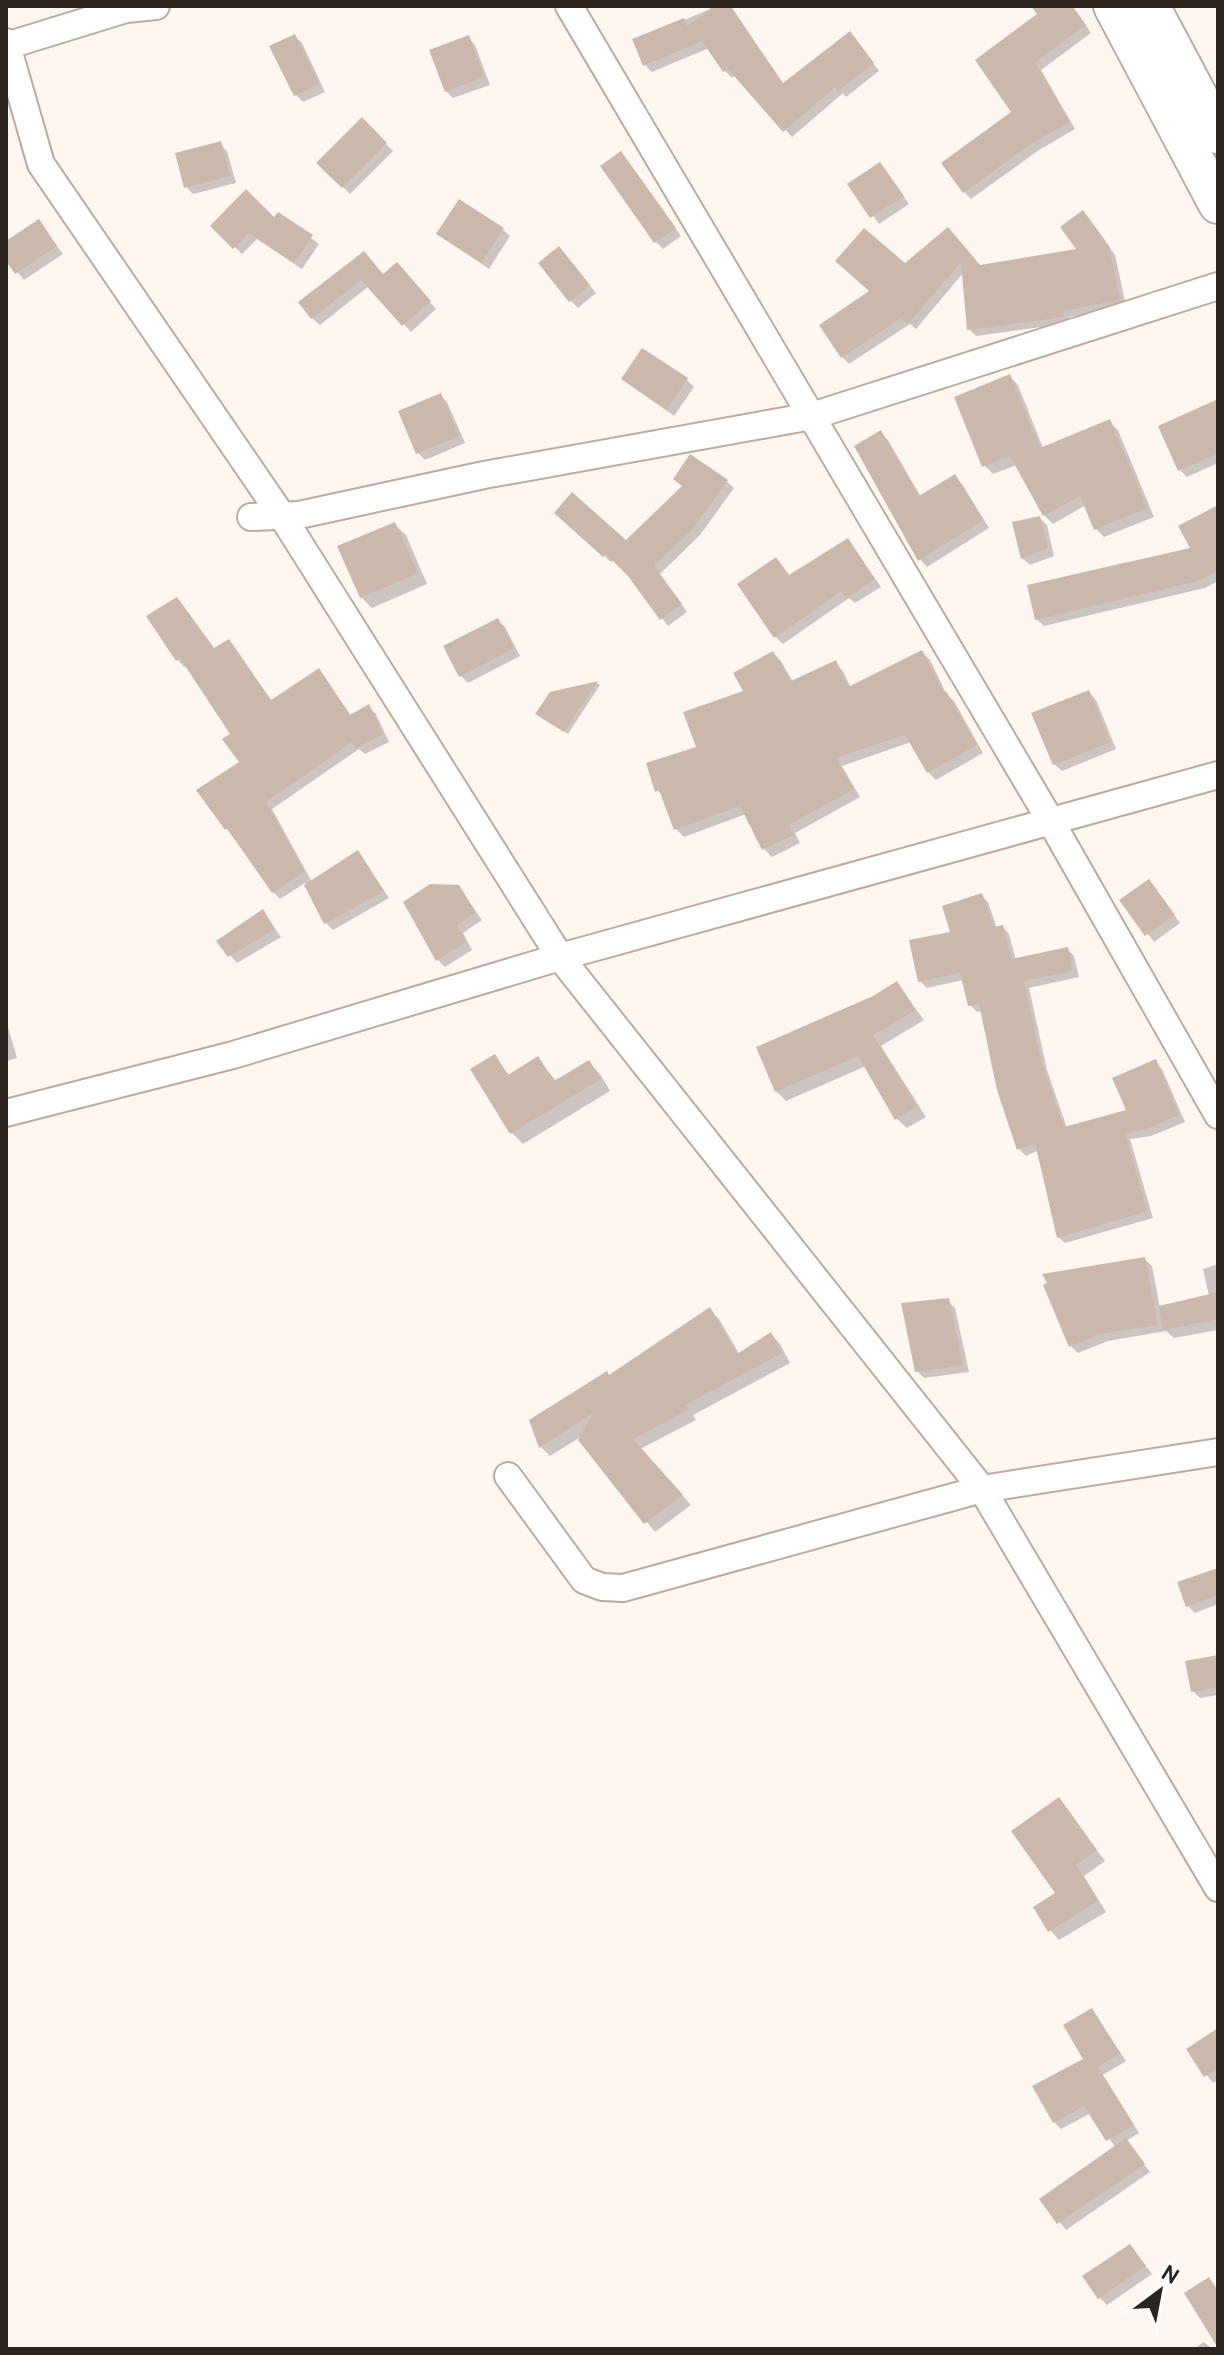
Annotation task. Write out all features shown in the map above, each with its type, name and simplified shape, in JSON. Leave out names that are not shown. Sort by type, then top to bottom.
[{"type":"main road","points":[[1113,6],[1218,204]]},
{"type":"main road","points":[[1150,6],[1218,134]]},
{"type":"street","points":[[156,6],[126,9],[7,44],[41,164],[282,516],[560,957],[982,1489],[1218,1888]]},
{"type":"street","points":[[569,6],[1050,820],[1218,1115]]},
{"type":"street","points":[[251,517],[299,515],[484,475],[812,416],[1218,286]]},
{"type":"street","points":[[6,1113],[233,1055],[560,957],[1218,775]]},
{"type":"street","points":[[508,1476],[584,1580],[602,1587],[623,1588],[982,1489],[1218,1452]]},
{"type":"building","points":[[716,6],[730,6],[783,83],[850,31],[874,63],[838,91],[835,87],[783,132],[728,69],[723,72],[702,41],[643,66],[632,39],[684,18],[687,26]]},
{"type":"building","points":[[1031,6],[1072,6],[1086,25],[1035,62],[1070,122],[1032,143],[963,193],[941,163],[1011,112],[975,60],[1037,14]]},
{"type":"building","points":[[295,34],[319,84],[294,96],[269,46]]},
{"type":"building","points":[[469,35],[484,77],[445,92],[429,50]]},
{"type":"building","points":[[362,117],[387,143],[342,188],[316,163]]},
{"type":"building","points":[[221,141],[230,176],[184,188],[175,153]]},
{"type":"building","points":[[621,151],[676,228],[654,243],[600,166]]},
{"type":"building","points":[[880,162],[904,196],[870,218],[847,184]]},
{"type":"building","points":[[246,189],[274,217],[278,212],[313,235],[294,263],[249,233],[233,249],[210,226]]},
{"type":"building","points":[[459,199],[504,228],[481,263],[436,234]]},
{"type":"building","points":[[1083,210],[1109,246],[1120,300],[1063,311],[1064,317],[967,330],[961,262],[908,324],[901,318],[841,358],[819,325],[869,291],[835,261],[864,228],[905,263],[948,227],[980,265],[1076,249],[1060,227]]},
{"type":"building","points":[[39,219],[57,246],[15,274],[6,261],[6,241]]},
{"type":"building","points":[[559,246],[590,285],[569,302],[538,263]]},
{"type":"building","points":[[364,251],[383,274],[397,262],[431,301],[402,326],[361,280],[311,319],[298,302]]},
{"type":"building","points":[[642,348],[688,378],[666,410],[621,379]]},
{"type":"building","points":[[1010,374],[1040,448],[1110,419],[1147,508],[1094,530],[1080,496],[1043,516],[1010,456],[982,467],[954,397]]},
{"type":"building","points":[[441,393],[459,436],[416,454],[398,411]]},
{"type":"building","points":[[1218,399],[1218,453],[1178,471],[1158,426]]},
{"type":"building","points":[[881,430],[919,496],[955,474],[983,520],[918,561],[854,446]]},
{"type":"building","points":[[690,454],[728,480],[693,528],[654,566],[682,604],[660,620],[628,576],[606,554],[603,557],[554,513],[572,492],[626,540],[682,486],[673,479]]},
{"type":"building","points":[[1218,505],[1218,571],[1198,581],[1035,620],[1027,585],[1190,548],[1178,526]]},
{"type":"building","points":[[1040,516],[1048,548],[1021,559],[1012,522]]},
{"type":"building","points":[[395,522],[418,573],[360,598],[337,546]]},
{"type":"building","points":[[848,538],[875,579],[846,598],[842,591],[774,638],[737,584],[776,557],[789,575]]},
{"type":"building","points":[[177,597],[214,648],[229,639],[271,700],[319,668],[350,715],[369,704],[383,734],[356,748],[352,742],[266,802],[305,872],[272,893],[196,790],[239,762],[222,739],[230,734],[180,658],[176,661],[146,616]]},
{"type":"building","points":[[498,618],[514,648],[459,677],[443,646]]},
{"type":"building","points":[[922,650],[944,693],[946,691],[977,745],[927,773],[905,735],[836,758],[854,789],[789,825],[794,835],[762,850],[740,806],[674,830],[659,790],[655,792],[646,763],[696,747],[683,712],[743,691],[733,673],[773,651],[791,681],[836,660],[848,687]]},
{"type":"building","points":[[598,681],[564,732],[535,714],[550,692]]},
{"type":"building","points":[[1089,690],[1110,742],[1053,765],[1031,713]]},
{"type":"building","points":[[358,850],[384,891],[324,924],[304,885]]},
{"type":"building","points":[[1149,879],[1175,915],[1145,936],[1119,900]]},
{"type":"building","points":[[430,884],[459,885],[476,912],[457,925],[466,942],[436,961],[403,902]]},
{"type":"building","points":[[982,893],[994,927],[1003,925],[1011,959],[1068,947],[1073,971],[1024,981],[1041,1061],[1064,1127],[1126,1110],[1112,1078],[1156,1059],[1179,1115],[1144,1130],[1125,1133],[1147,1211],[1057,1238],[1035,1143],[1017,1150],[997,1090],[979,1004],[968,1006],[960,973],[918,982],[909,940],[950,932],[942,906]]},
{"type":"building","points":[[263,909],[275,929],[228,957],[216,941]]},
{"type":"building","points":[[897,981],[916,1010],[873,1035],[917,1106],[895,1120],[858,1056],[775,1092],[756,1047],[873,996]]},
{"type":"building","points":[[495,1054],[508,1075],[538,1056],[554,1081],[589,1060],[601,1079],[510,1134],[470,1069]]},
{"type":"building","points":[[1145,1257],[1158,1325],[1100,1334],[1069,1347],[1043,1285],[1047,1283],[1042,1274]]},
{"type":"building","points":[[1218,1292],[1218,1319],[1162,1330],[1159,1306]]},
{"type":"building","points":[[949,1298],[963,1365],[915,1372],[901,1303]]},
{"type":"building","points":[[710,1307],[737,1354],[771,1332],[782,1353],[685,1405],[688,1410],[633,1439],[683,1495],[644,1524],[578,1440],[593,1413],[539,1448],[529,1420],[607,1371],[609,1375]]},
{"type":"building","points":[[1218,1568],[1218,1595],[1186,1607],[1177,1582]]},
{"type":"building","points":[[1218,1655],[1218,1687],[1191,1692],[1185,1661]]},
{"type":"building","points":[[1059,1797],[1097,1850],[1076,1865],[1098,1901],[1048,1932],[1033,1907],[1055,1893],[1011,1831]]},
{"type":"building","points":[[1092,2008],[1120,2053],[1098,2067],[1134,2125],[1106,2141],[1084,2106],[1053,2123],[1032,2086],[1083,2059],[1063,2025]]},
{"type":"building","points":[[1218,2028],[1218,2068],[1204,2077],[1186,2049]]},
{"type":"building","points":[[1126,2138],[1145,2164],[1057,2224],[1039,2199]]},
{"type":"building","points":[[1130,2244],[1146,2266],[1098,2299],[1082,2276]]},
{"type":"building","points":[[1209,2277],[1218,2291],[1218,2348],[1184,2293]]}]
